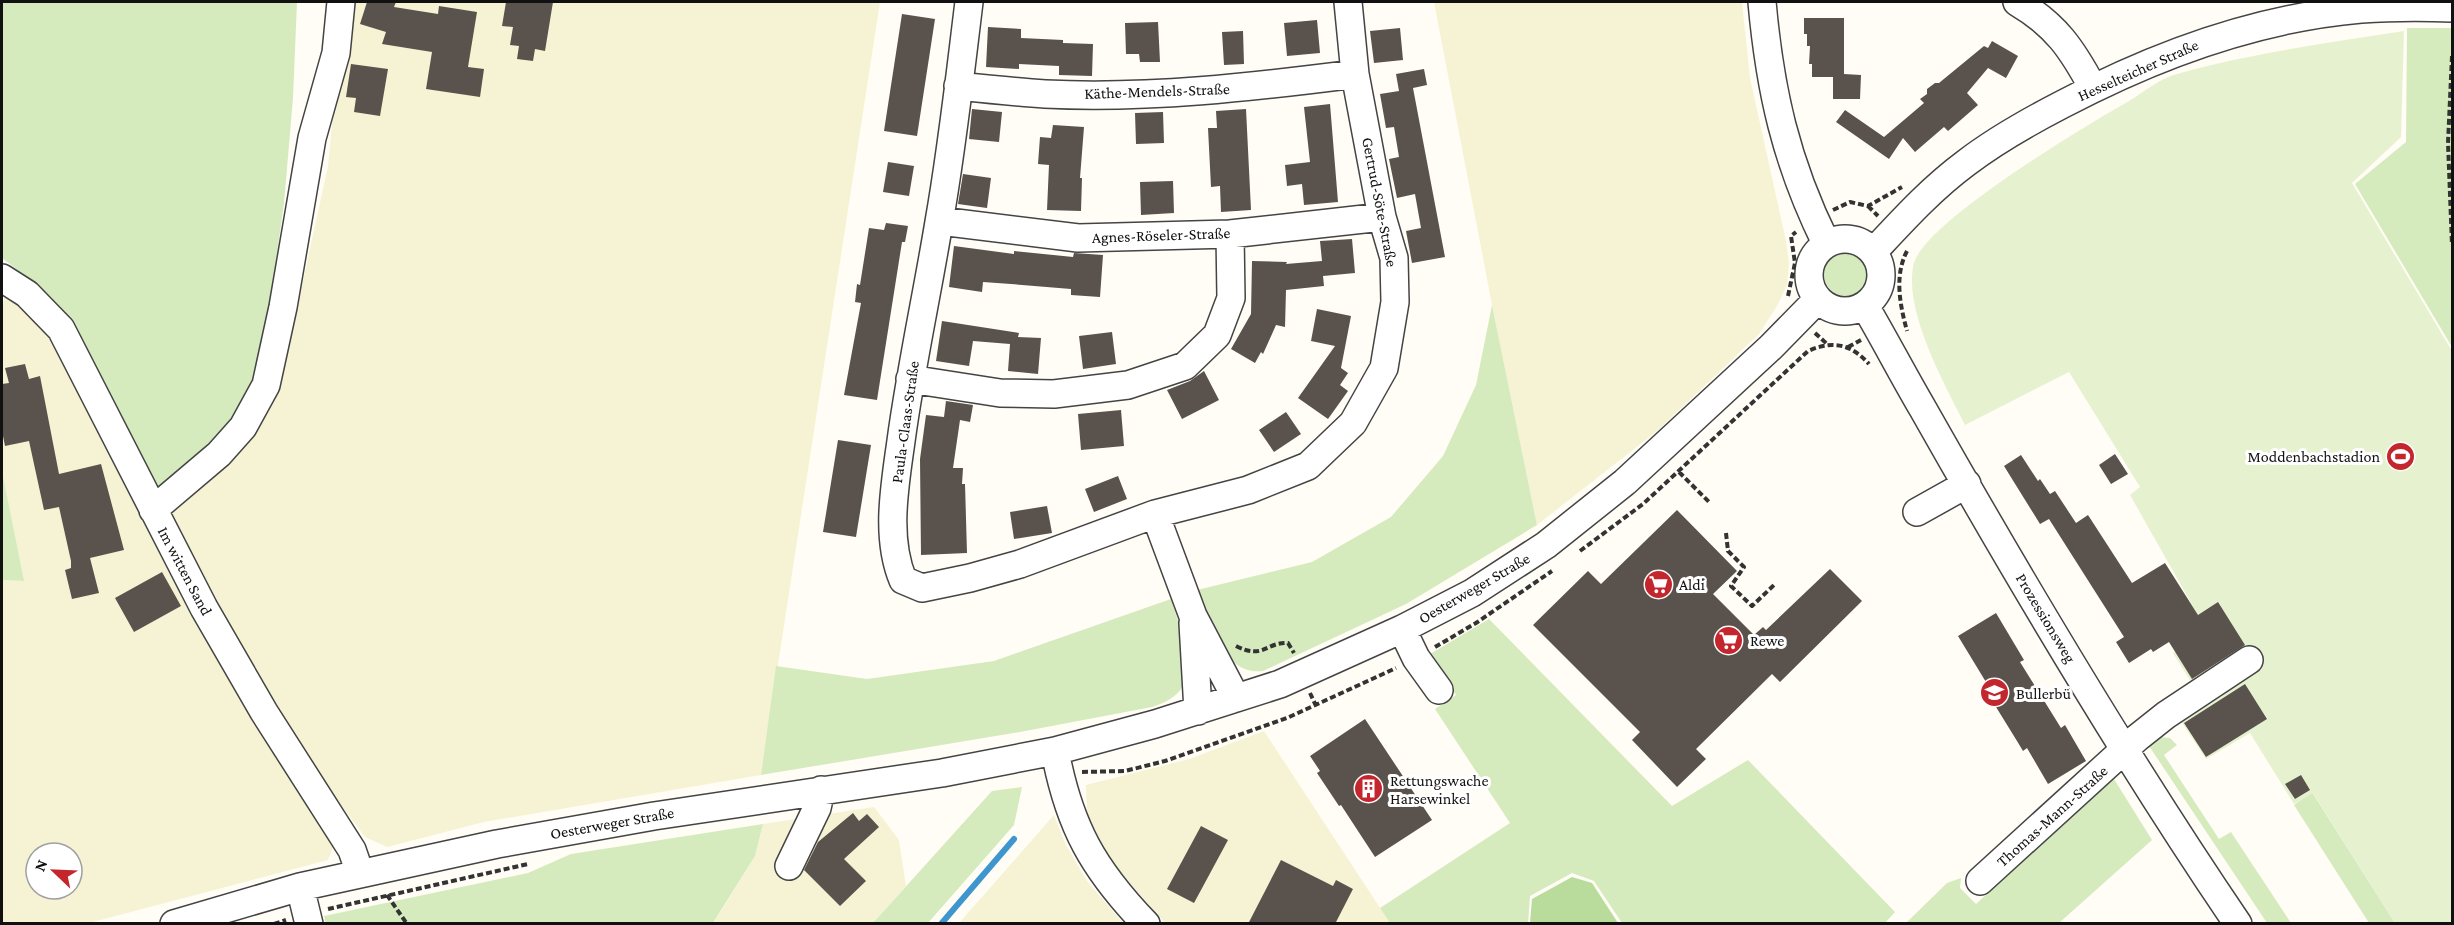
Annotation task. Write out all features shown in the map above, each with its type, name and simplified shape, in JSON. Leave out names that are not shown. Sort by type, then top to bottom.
[{"type":"street","points":[[153,510],[219,454],[243,427],[266,385],[283,307],[312,138],[336,52],[341,2]]},
{"type":"street","name":"Paula-Claas-Straße","points":[[969,2],[940,221],[910,379],[896,483],[893,531],[897,566],[903,580],[922,588],[1020,564],[1155,514]]},
{"type":"street","name":"Gertrud-Söte-Straße","points":[[1155,514],[1248,490],[1308,466],[1353,423],[1384,368],[1395,302],[1394,258],[1382,217],[1355,74],[1348,2]]},
{"type":"street","points":[[1762,2],[1766,46],[1776,102],[1793,169],[1826,243]]},
{"type":"street","points":[[2017,2],[2036,13],[2054,29],[2074,53],[2093,88]]},
{"type":"street","name":"Hesselteicher Straße","points":[[1874,251],[1920,201],[1967,161],[2031,121],[2093,88],[2200,43],[2253,29],[2360,9],[2452,8]]},
{"type":"street","name":"Käthe-Mendels-Straße","points":[[958,86],[1046,94],[1117,93],[1250,87],[1355,74]]},
{"type":"street","name":"Agnes-Röseler-Straße","points":[[940,221],[1078,238],[1230,234],[1382,217]]},
{"type":"street","points":[[910,379],[1000,393],[1054,394],[1128,385],[1185,366],[1217,335],[1231,298],[1230,234]]},
{"type":"street","points":[[1843,238],[1860,241],[1874,251],[1882,270],[1881,281],[1879,291],[1865,306],[1848,312],[1831,309],[1818,299],[1810,285],[1809,269],[1815,254],[1826,243],[1843,238]]},
{"type":"street","name":"Im witten Sand","points":[[2,278],[27,294],[61,329],[209,617],[264,712],[352,850],[360,873]]},
{"type":"street","name":"Oesterweger Straße","points":[[174,924],[300,887],[497,844],[654,816],[821,790],[942,773],[1058,762],[1303,675],[1402,629],[1472,593],[1546,545],[1625,483],[1818,299]]},
{"type":"street","name":"Prozessionsweg","points":[[1865,306],[1967,484],[2125,750],[2238,924]]},
{"type":"street","points":[[1917,512],[1967,484]]},
{"type":"street","points":[[1155,514],[1193,616],[1236,698]]},
{"type":"street","points":[[1193,616],[1198,711]]},
{"type":"street","points":[[1402,629],[1416,658],[1438,690]]},
{"type":"street","name":"Thomas-Mann-Straße","points":[[1980,881],[2166,715],[2249,660]]},
{"type":"street","points":[[1058,762],[1073,819],[1096,866],[1146,924]]},
{"type":"street","points":[[789,866],[817,808],[821,790]]},
{"type":"street","points":[[300,887],[307,919]]},
{"type":"path","points":[[2452,56],[2448,143],[2452,245]]},
{"type":"path","points":[[1903,314],[1900,268],[1907,251]]},
{"type":"path","points":[[1576,553],[1643,504],[1808,351],[1827,344],[1848,346]]},
{"type":"path","points":[[1679,472],[1709,502]]},
{"type":"path","points":[[1726,533],[1728,551],[1744,567],[1731,586],[1752,606],[1774,585]]},
{"type":"path","points":[[1058,762],[1125,771],[1165,760],[1287,718],[1416,658],[1476,623],[1557,568]]},
{"type":"path","points":[[1230,642],[1248,652],[1259,653],[1284,642],[1288,643],[1316,706]]},
{"type":"path","points":[[274,924],[307,919],[387,895],[533,862]]},
{"type":"path","points":[[387,895],[407,924]]},
{"type":"shaded area","points":[[344,2],[880,2],[761,775],[484,822],[387,847],[365,837],[311,765],[165,512],[274,388],[293,327],[328,166]]},
{"type":"shaded area","points":[[1434,2],[1742,2],[1750,78],[1786,241],[1789,263],[1787,285],[1759,334],[1657,431],[1537,525],[1492,305]]},
{"type":"shaded area","points":[[5,292],[36,311],[335,843],[328,860],[89,923],[2,923],[2,580],[23,581],[2,471],[2,311]]},
{"type":"shaded area","points":[[1264,731],[1390,923],[1165,923],[1114,865],[1087,815],[1086,785],[1189,759]]},
{"type":"shaded area","points":[[874,807],[899,840],[906,886],[873,923],[713,924],[755,856],[763,824]]},
{"type":"shaded area","points":[[1054,815],[1065,843],[1087,881],[1123,923],[959,923]]},
{"type":"green space","points":[[2,2],[297,2],[293,98],[284,203],[261,367],[238,418],[154,494],[35,283],[2,258]]},
{"type":"green space","points":[[2407,28],[2452,28],[2452,347],[2355,184],[2406,142]]},
{"type":"green space","points":[[2404,31],[2401,137],[2352,183],[2452,351],[2452,923],[2395,923],[2313,793],[2294,804],[2250,733],[2206,759],[2181,721],[2223,696],[2210,675],[2193,685],[2173,653],[2207,631],[2130,495],[2140,487],[2069,372],[1965,425],[1928,346],[1914,302],[1912,282],[1914,263],[1925,245],[1947,223],[2010,175],[2164,79],[2261,54]]},
{"type":"green space","points":[[1846,252],[1862,258],[1868,274],[1862,290],[1846,296],[1830,290],[1824,274],[1830,258]]},
{"type":"green space","points":[[1492,305],[1537,525],[1406,604],[1263,671],[1249,670],[1237,665],[1219,644],[1197,590],[1312,562],[1391,517],[1443,456],[1476,385]]},
{"type":"green space","points":[[2,471],[24,581],[2,580]]},
{"type":"green space","points":[[1171,599],[1184,643],[1186,677],[1177,694],[1161,704],[1020,732],[761,775],[776,666],[867,679],[994,661]]},
{"type":"green space","points":[[1489,619],[1672,806],[1748,760],[1895,912],[1884,924],[1622,923],[1594,881],[1572,873],[1530,896],[1528,923],[1390,923],[1380,908],[1510,823],[1435,709],[1456,695],[1430,654]]},
{"type":"green space","points":[[2158,737],[2170,738],[2177,745],[2164,755],[2219,839],[2231,832],[2291,923],[2267,923],[2147,743]]},
{"type":"green space","points":[[2114,779],[2152,840],[2059,923],[1906,923],[1947,883],[1961,878],[1960,888],[1976,904]]},
{"type":"green space","points":[[1022,787],[1014,825],[928,923],[873,923],[992,791]]},
{"type":"green space","points":[[2312,792],[2395,923],[2369,923],[2294,805]]},
{"type":"green space","points":[[763,824],[755,856],[713,923],[326,924],[324,916],[528,873],[571,854]]},
{"type":"green space","points":[[1572,877],[1592,883],[1618,923],[1530,923],[1532,899]]},
{"type":"building","points":[[367,2],[396,2],[394,7],[438,14],[439,6],[477,12],[468,67],[484,69],[480,97],[426,89],[432,52],[382,44],[386,32],[360,24]]},
{"type":"building","points":[[506,2],[553,2],[545,51],[535,49],[533,61],[517,59],[519,46],[510,45],[513,27],[502,26]]},
{"type":"building","points":[[902,14],[935,19],[917,136],[884,131]]},
{"type":"building","points":[[1804,18],[1844,18],[1844,74],[1861,75],[1860,99],[1833,99],[1833,77],[1812,77],[1812,64],[1809,64],[1810,46],[1807,46],[1807,34],[1804,34]]},
{"type":"building","points":[[1317,20],[1320,53],[1287,56],[1284,23]]},
{"type":"building","points":[[1158,22],[1160,62],[1140,62],[1139,54],[1126,54],[1125,23]]},
{"type":"building","points":[[988,27],[1021,29],[1021,38],[1093,44],[1092,76],[1059,75],[1059,66],[1019,64],[1019,69],[986,67]]},
{"type":"building","points":[[1400,28],[1403,60],[1374,63],[1370,31]]},
{"type":"building","points":[[1243,31],[1244,64],[1224,65],[1222,32]]},
{"type":"building","points":[[1992,41],[2018,56],[2006,78],[1988,68],[1967,93],[1978,105],[1948,131],[1944,127],[1915,152],[1903,138],[1889,159],[1836,122],[1845,110],[1884,137],[1924,103],[1920,99],[1927,94],[1927,89],[1939,83],[1984,46],[1988,48]]},
{"type":"building","points":[[351,64],[388,69],[380,116],[354,112],[356,98],[346,97]]},
{"type":"building","points":[[1424,69],[1427,85],[1413,88],[1445,257],[1412,263],[1406,231],[1421,228],[1415,194],[1397,198],[1389,159],[1399,157],[1394,127],[1386,128],[1380,94],[1399,91],[1396,74]]},
{"type":"building","points":[[1330,104],[1338,202],[1304,205],[1302,184],[1287,186],[1285,165],[1310,162],[1304,107]]},
{"type":"building","points":[[972,109],[1002,112],[999,142],[969,139]]},
{"type":"building","points":[[1246,109],[1251,210],[1221,212],[1220,186],[1211,187],[1208,128],[1217,128],[1216,111]]},
{"type":"building","points":[[1163,112],[1164,143],[1136,144],[1135,113]]},
{"type":"building","points":[[1053,125],[1084,127],[1080,178],[1082,178],[1081,211],[1047,210],[1049,165],[1038,164],[1040,137],[1051,138]]},
{"type":"building","points":[[888,162],[914,166],[909,196],[883,192]]},
{"type":"building","points":[[963,174],[991,178],[987,208],[958,204]]},
{"type":"building","points":[[1173,181],[1174,213],[1141,215],[1140,182]]},
{"type":"building","points":[[886,223],[908,226],[905,242],[902,242],[877,400],[844,395],[861,303],[855,302],[857,284],[860,285],[869,228],[884,230]]},
{"type":"building","points":[[1352,239],[1355,273],[1323,276],[1324,286],[1286,290],[1285,327],[1276,325],[1263,354],[1261,352],[1255,363],[1231,349],[1251,314],[1252,261],[1287,262],[1286,264],[1322,261],[1320,241]]},
{"type":"building","points":[[954,246],[1014,254],[1014,251],[1073,257],[1074,253],[1103,255],[1100,297],[1071,295],[1071,289],[983,282],[982,292],[949,287]]},
{"type":"building","points":[[1317,309],[1351,316],[1341,368],[1348,373],[1340,385],[1348,391],[1328,419],[1298,398],[1335,346],[1311,341]]},
{"type":"building","points":[[942,321],[1019,333],[1018,337],[1041,338],[1038,374],[1008,371],[1010,344],[973,341],[969,366],[936,361]]},
{"type":"building","points":[[1112,332],[1116,364],[1083,369],[1079,336]]},
{"type":"building","points":[[25,364],[29,379],[40,376],[59,474],[101,464],[124,550],[90,558],[99,593],[72,599],[65,570],[71,568],[71,561],[59,507],[44,510],[29,441],[5,446],[2,431],[2,384],[9,383],[5,368]]},
{"type":"building","points":[[1204,371],[1219,400],[1182,419],[1167,390],[1190,381]]},
{"type":"building","points":[[946,401],[973,405],[970,422],[960,420],[953,468],[963,468],[967,553],[921,555],[920,459],[926,415],[944,417]]},
{"type":"building","points":[[1121,410],[1124,446],[1081,450],[1078,414]]},
{"type":"building","points":[[1286,412],[1301,434],[1274,452],[1259,430]]},
{"type":"building","points":[[838,440],[871,445],[856,537],[823,532]]},
{"type":"building","points":[[2115,454],[2128,474],[2111,484],[2099,465]]},
{"type":"building","points":[[2021,455],[2038,481],[2040,479],[2050,494],[2055,491],[2076,523],[2088,515],[2132,583],[2165,563],[2198,615],[2218,602],[2245,645],[2192,679],[2169,642],[2153,652],[2151,649],[2129,663],[2116,642],[2124,637],[2049,519],[2040,524],[2004,466]]},
{"type":"building","points":[[1118,476],[1127,499],[1094,512],[1085,489]]},
{"type":"building","points":[[1047,506],[1052,533],[1014,539],[1010,512]]},
{"type":"building","points":[[1677,510],[1737,571],[1713,594],[1754,635],[1763,627],[1766,630],[1830,569],[1862,601],[1780,682],[1772,674],[1696,749],[1706,759],[1677,787],[1632,740],[1640,732],[1533,625],[1588,571],[1601,584]]},
{"type":"building","points":[[162,572],[181,606],[134,632],[115,598]]},
{"type":"building","points":[[1996,613],[2024,660],[2020,662],[2061,728],[2065,725],[2086,761],[2048,784],[2027,748],[2023,751],[1988,694],[1992,692],[1958,636]]},
{"type":"building","points":[[2245,684],[2267,719],[2206,757],[2184,723]]},
{"type":"building","name":"Rettungswache Harsewinkel","points":[[1365,719],[1432,820],[1375,857],[1317,773],[1320,771],[1310,756]]},
{"type":"building","points":[[2301,775],[2310,790],[2295,799],[2285,784]]},
{"type":"building","points":[[853,813],[859,821],[867,814],[879,827],[844,859],[866,881],[840,906],[804,870],[818,842]]},
{"type":"building","points":[[1201,826],[1228,840],[1194,903],[1167,889]]},
{"type":"building","points":[[1281,860],[1333,886],[1336,880],[1353,889],[1335,924],[1248,924]]},
{"type":"waterway","points":[[941,924],[1014,839]]},
{"type":"place","name":"Moddenbachstadion","points":[[2401,456]]},
{"type":"place","name":"Aldi","points":[[1658,584]]},
{"type":"place","name":"Rewe","points":[[1729,640]]},
{"type":"place","name":"Bullerbü","points":[[1995,693]]},
{"type":"place","name":"Rettungswache Harsewinkel","points":[[1369,789]]}]
